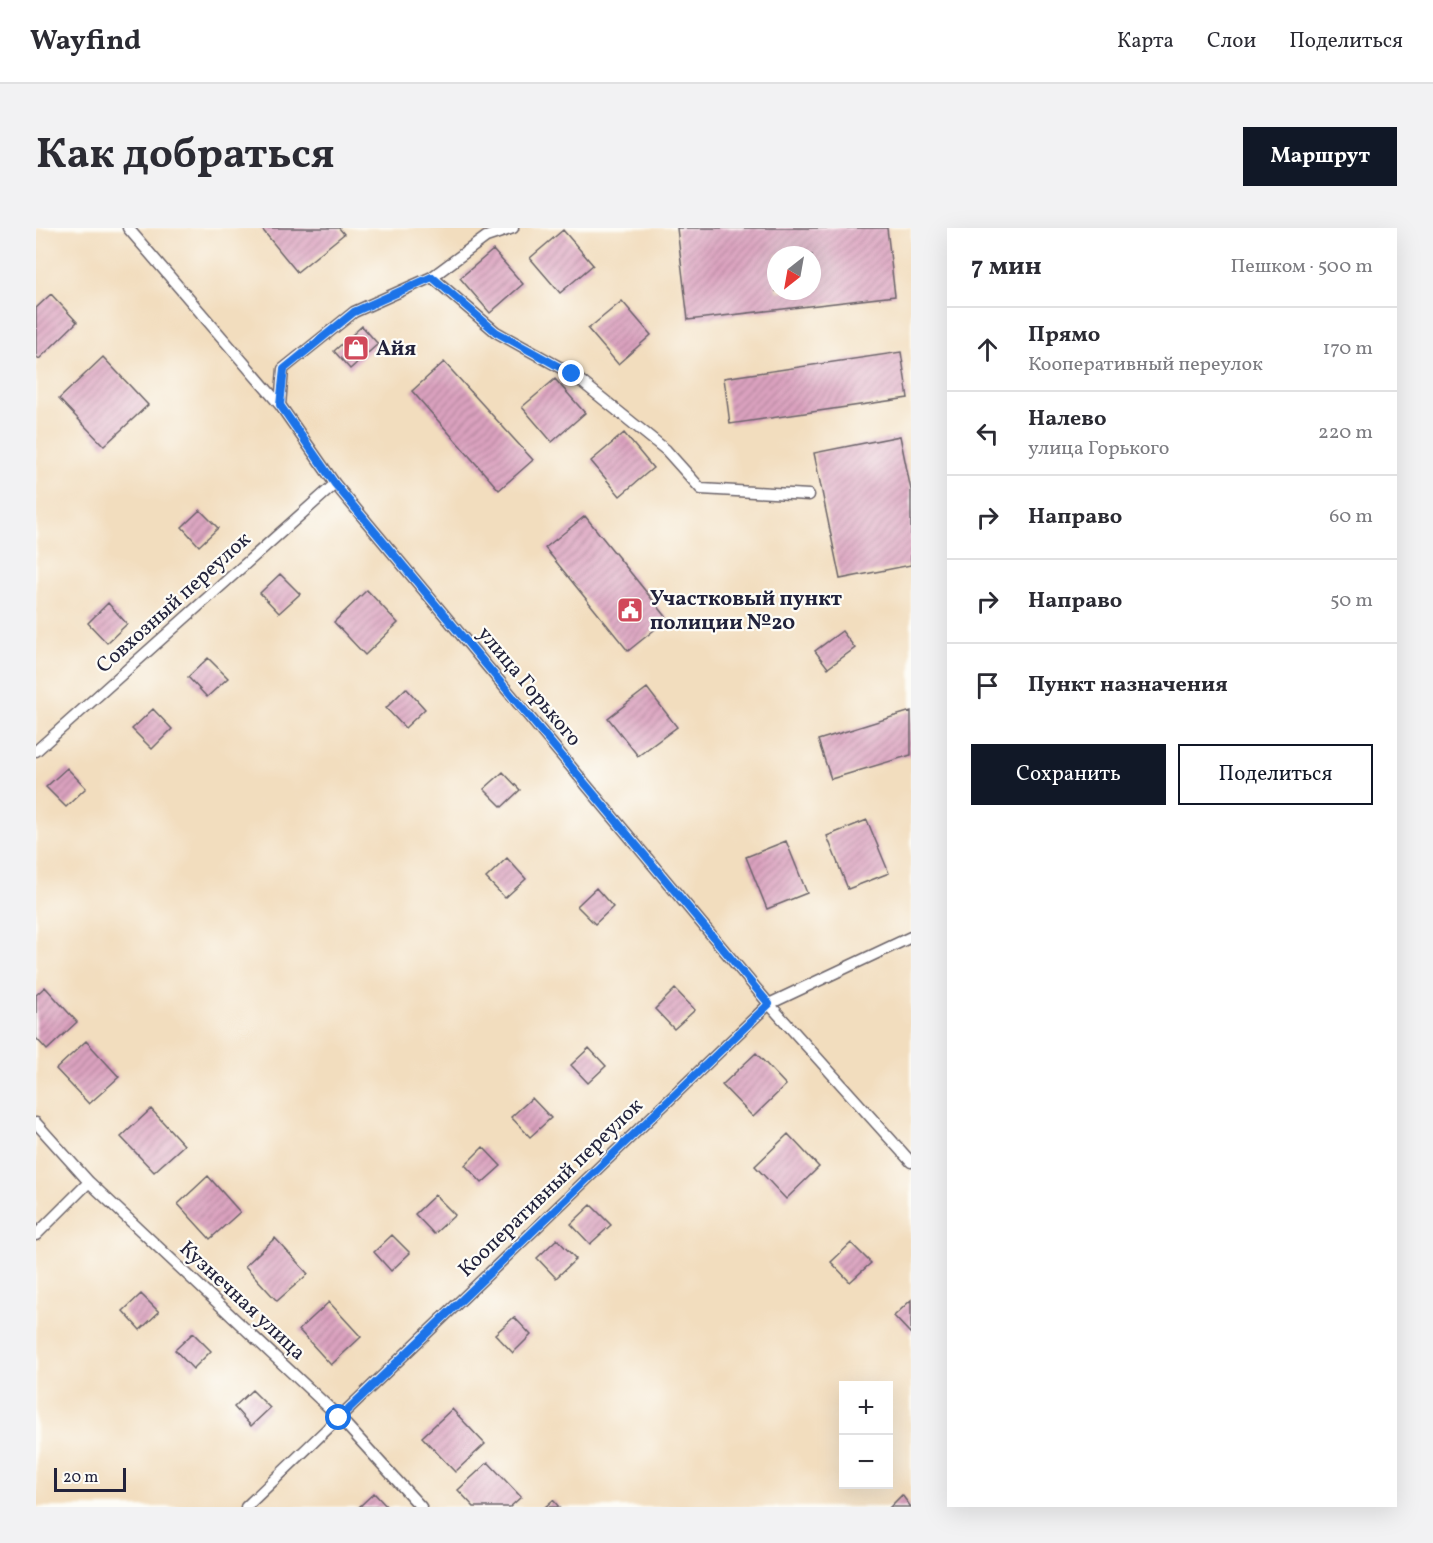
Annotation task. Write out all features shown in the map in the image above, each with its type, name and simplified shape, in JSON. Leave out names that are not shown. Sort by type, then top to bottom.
[{"type":"lane","name":"улица Горького","points":[[128,228],[280,405],[335,484],[769,1004],[911,1162]]},
{"type":"lane","points":[[280,405],[284,369],[354,312],[432,277],[486,237],[513,228]]},
{"type":"lane","points":[[432,277],[496,332],[572,374],[666,450],[701,489],[809,495]]},
{"type":"lane","name":"Совхозный переулок","points":[[36,750],[335,484]]},
{"type":"lane","name":"Кооперативный переулок","points":[[246,1507],[769,1004],[911,937]]},
{"type":"lane","name":"Кузнечная улица","points":[[36,1123],[90,1182],[339,1418],[421,1507]]},
{"type":"lane","points":[[36,1235],[90,1182]]},
{"type":"building","points":[[261,228],[339,228],[344,234],[297,272]]},
{"type":"building","points":[[677,228],[887,228],[895,296],[688,320]]},
{"type":"building","points":[[563,230],[593,265],[560,293],[530,258]]},
{"type":"building","points":[[493,250],[523,284],[490,313],[460,278]]},
{"type":"building","points":[[51,294],[77,322],[39,359],[36,356],[36,308]]},
{"type":"building","points":[[622,301],[651,335],[618,364],[588,329]]},
{"type":"building","name":"Айя","points":[[362,326],[378,344],[350,369],[334,351]]},
{"type":"building","points":[[901,352],[908,398],[730,424],[724,378]]},
{"type":"building","points":[[103,357],[148,405],[104,446],[59,399]]},
{"type":"building","points":[[444,362],[533,460],[499,490],[412,391]]},
{"type":"building","points":[[555,379],[585,413],[552,442],[522,407]]},
{"type":"building","points":[[624,433],[653,468],[620,496],[591,461]]},
{"type":"building","points":[[900,436],[911,490],[911,565],[840,579],[814,453]]},
{"type":"building","points":[[200,510],[218,528],[199,546],[182,527]]},
{"type":"building","points":[[585,516],[668,619],[628,651],[545,548]]},
{"type":"building","points":[[280,574],[300,594],[279,613],[260,593]]},
{"type":"building","points":[[367,590],[398,623],[365,655],[334,622]]},
{"type":"building","points":[[108,603],[127,624],[107,643],[88,623]]},
{"type":"building","points":[[842,631],[855,648],[828,668],[815,651]]},
{"type":"building","points":[[208,658],[228,678],[207,697],[188,677]]},
{"type":"building","points":[[406,688],[425,709],[405,728],[386,708]]},
{"type":"building","points":[[647,688],[677,727],[638,756],[608,718]]},
{"type":"building","points":[[153,709],[172,729],[152,749],[132,729]]},
{"type":"building","points":[[911,711],[911,755],[831,779],[818,740]]},
{"type":"building","points":[[67,768],[86,788],[66,807],[46,787]]},
{"type":"building","points":[[503,772],[520,790],[502,807],[484,789]]},
{"type":"building","points":[[867,820],[889,873],[848,889],[827,836]]},
{"type":"building","points":[[786,841],[807,893],[767,909],[746,857]]},
{"type":"building","points":[[507,858],[526,879],[505,898],[486,878]]},
{"type":"building","points":[[596,888],[613,907],[595,924],[577,906]]},
{"type":"building","points":[[45,987],[77,1022],[47,1050],[36,1038],[36,995]]},
{"type":"building","points":[[675,989],[695,1010],[674,1029],[655,1009]]},
{"type":"building","points":[[86,1041],[119,1077],[89,1104],[56,1069]]},
{"type":"building","points":[[589,1048],[606,1066],[588,1083],[571,1065]]},
{"type":"building","points":[[756,1053],[786,1085],[753,1117],[722,1085]]},
{"type":"building","points":[[532,1098],[551,1118],[530,1137],[511,1117]]},
{"type":"building","points":[[151,1109],[184,1145],[154,1172],[121,1137]]},
{"type":"building","points":[[788,1134],[819,1167],[786,1199],[755,1166]]},
{"type":"building","points":[[483,1147],[501,1166],[482,1183],[465,1165]]},
{"type":"building","points":[[208,1176],[240,1212],[210,1239],[178,1204]]},
{"type":"building","points":[[435,1195],[455,1215],[434,1234],[415,1214]]},
{"type":"building","points":[[591,1205],[611,1225],[590,1244],[571,1224]]},
{"type":"building","points":[[392,1235],[410,1253],[391,1271],[374,1252]]},
{"type":"building","points":[[275,1238],[308,1274],[277,1301],[245,1266]]},
{"type":"building","points":[[557,1239],[576,1259],[556,1278],[537,1258]]},
{"type":"building","points":[[851,1243],[871,1263],[850,1282],[831,1262]]},
{"type":"building","points":[[141,1294],[159,1312],[140,1330],[123,1311]]},
{"type":"building","points":[[911,1300],[911,1334],[894,1316]]},
{"type":"building","points":[[329,1302],[361,1337],[331,1365],[299,1330]]},
{"type":"building","points":[[514,1317],[531,1335],[513,1353],[495,1334]]},
{"type":"building","points":[[193,1333],[211,1351],[193,1369],[175,1350]]},
{"type":"building","points":[[252,1390],[270,1408],[251,1426],[234,1407]]},
{"type":"building","points":[[452,1409],[485,1444],[455,1472],[422,1437]]},
{"type":"building","points":[[488,1462],[521,1497],[510,1507],[474,1507],[458,1490]]},
{"type":"building","points":[[374,1493],[387,1507],[359,1507]]},
{"type":"building","points":[[902,1495],[911,1507],[890,1507]]},
{"type":"building","points":[[553,1500],[559,1507],[545,1507]]},
{"type":"place","name":"Айя","points":[[356,348]]},
{"type":"place","name":"Участковый пункт полиции №20","points":[[630,610]]},
{"type":"route","points":[[339,1418],[769,1004],[335,484],[280,405],[284,369],[354,312],[432,277],[496,332],[572,374]]}]
